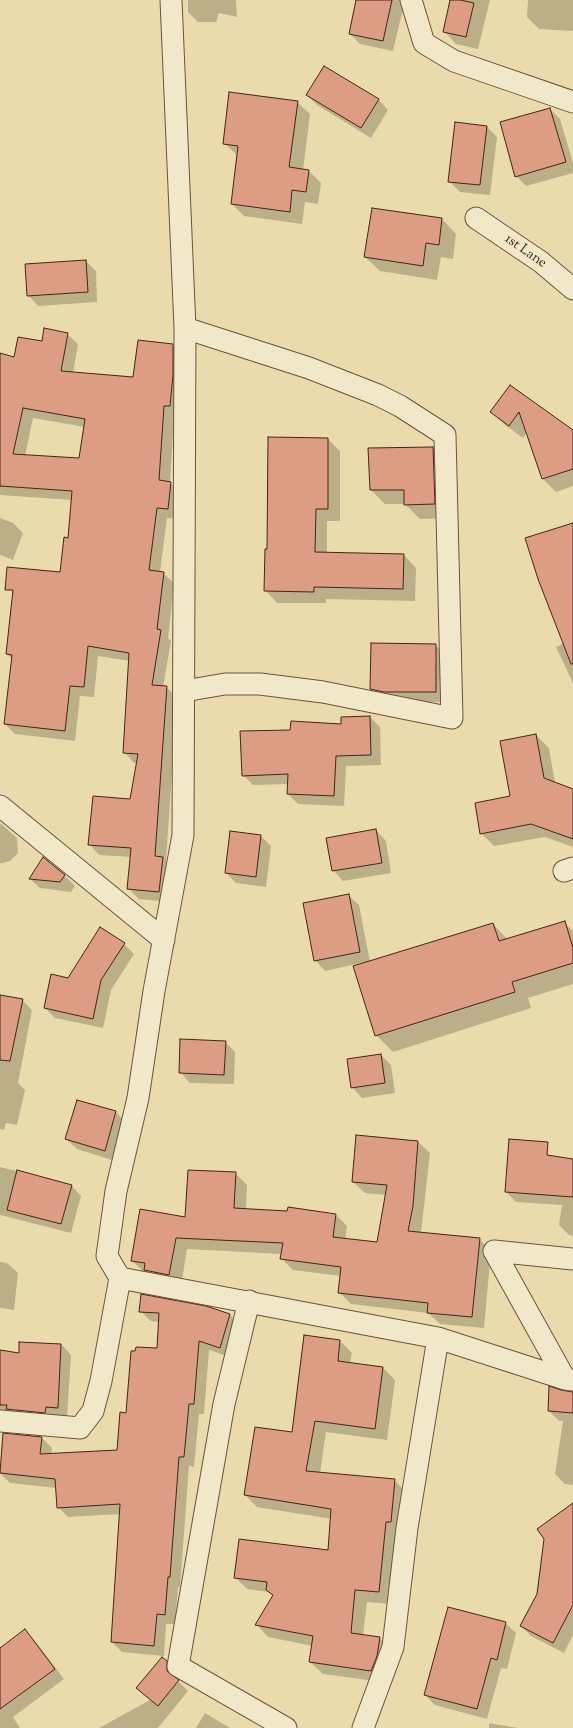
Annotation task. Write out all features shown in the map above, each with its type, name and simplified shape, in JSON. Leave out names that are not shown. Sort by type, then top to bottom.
[{"type":"street","points":[[0,1422],[80,1428],[93,1411],[101,1381],[120,1278],[107,1256],[116,1191],[138,1098],[183,835],[185,328],[171,0]]},
{"type":"street","points":[[411,0],[424,43],[454,61],[573,102]]},
{"type":"street","name":"1st Lane","points":[[476,218],[541,262],[573,289]]},
{"type":"street","points":[[185,328],[309,368],[378,395],[400,406],[445,435],[452,718],[323,692],[260,684],[225,684],[190,690]]},
{"type":"street","points":[[0,806],[164,940]]},
{"type":"street","points":[[569,1380],[494,1251],[573,1259]]},
{"type":"street","points":[[120,1278],[249,1301],[438,1338],[569,1380]]},
{"type":"street","points":[[249,1301],[224,1404],[178,1666],[286,1728]]},
{"type":"street","points":[[363,1728],[393,1647],[407,1528],[438,1338]]},
{"type":"building","points":[[356,0],[392,0],[383,41],[349,34]]},
{"type":"building","points":[[450,0],[460,0],[474,3],[466,37],[443,32]]},
{"type":"building","points":[[324,66],[379,99],[361,128],[306,95]]},
{"type":"building","points":[[229,92],[298,101],[289,167],[309,170],[306,192],[292,190],[290,212],[231,204],[238,146],[223,144]]},
{"type":"building","points":[[550,108],[566,162],[515,177],[500,122]]},
{"type":"building","points":[[455,122],[487,126],[480,185],[448,182]]},
{"type":"building","points":[[372,208],[442,218],[439,245],[426,243],[423,266],[364,257]]},
{"type":"building","points":[[86,260],[88,292],[27,296],[25,264]]},
{"type":"building","points":[[44,328],[68,333],[61,371],[133,377],[138,340],[173,344],[173,375],[170,406],[164,406],[159,480],[171,482],[168,509],[157,508],[149,570],[164,572],[157,629],[161,630],[152,685],[167,686],[155,856],[163,857],[159,892],[127,889],[131,848],[88,845],[93,796],[130,799],[138,754],[123,753],[129,653],[88,646],[84,687],[70,686],[65,731],[4,724],[12,655],[6,654],[13,590],[5,590],[7,567],[60,572],[64,537],[68,538],[72,491],[0,486],[0,353],[14,357],[18,337],[42,341]],"holes":[[[23,408],[85,419],[79,458],[13,454]]]},
{"type":"building","points":[[510,385],[573,430],[573,469],[542,479],[519,412],[509,426],[490,412]]},
{"type":"building","points":[[268,437],[328,438],[328,509],[316,509],[315,552],[404,554],[403,589],[314,587],[314,592],[264,591],[265,549],[267,549]]},
{"type":"building","points":[[433,447],[435,504],[404,505],[404,490],[370,490],[368,448]]},
{"type":"building","points":[[573,523],[573,664],[571,664],[538,579],[525,538]]},
{"type":"building","points":[[371,643],[436,644],[436,692],[384,692],[370,689]]},
{"type":"building","points":[[370,716],[371,755],[336,756],[334,796],[287,794],[288,774],[242,776],[240,731],[290,730],[291,721],[341,724],[341,717]]},
{"type":"building","points":[[536,734],[544,778],[573,789],[573,839],[531,824],[480,834],[475,803],[510,796],[500,741]]},
{"type":"building","points":[[376,829],[382,863],[332,871],[326,838]]},
{"type":"building","points":[[230,831],[261,835],[256,877],[225,873]]},
{"type":"building","points":[[43,857],[65,875],[60,882],[29,879]]},
{"type":"building","points":[[349,894],[360,952],[314,961],[303,903]]},
{"type":"building","points":[[565,921],[573,948],[573,963],[512,982],[515,992],[375,1036],[353,966],[493,923],[499,941]]},
{"type":"building","points":[[100,927],[125,943],[101,980],[93,1019],[44,1008],[51,974],[68,978]]},
{"type":"building","points":[[0,995],[23,999],[10,1061],[0,1060]]},
{"type":"building","points":[[180,1039],[226,1041],[224,1075],[179,1073]]},
{"type":"building","points":[[381,1054],[385,1083],[351,1088],[347,1059]]},
{"type":"building","points":[[77,1100],[116,1111],[105,1151],[65,1139]]},
{"type":"building","points":[[356,1135],[418,1141],[413,1206],[408,1231],[480,1238],[472,1317],[427,1313],[428,1303],[338,1293],[341,1267],[280,1259],[283,1243],[176,1238],[169,1275],[144,1270],[145,1263],[131,1261],[140,1209],[185,1217],[188,1170],[236,1172],[234,1208],[287,1211],[288,1207],[336,1214],[333,1237],[377,1242],[387,1185],[352,1182]]},
{"type":"building","points":[[509,1139],[548,1142],[547,1155],[573,1159],[573,1197],[505,1192]]},
{"type":"building","points":[[17,1170],[72,1185],[61,1224],[7,1210]]},
{"type":"building","points":[[141,1294],[206,1306],[230,1314],[220,1348],[199,1341],[194,1404],[189,1404],[184,1457],[179,1457],[170,1577],[168,1577],[165,1615],[157,1614],[154,1646],[111,1642],[120,1504],[57,1508],[55,1479],[0,1473],[3,1433],[42,1437],[40,1454],[117,1450],[120,1412],[126,1413],[131,1351],[135,1351],[136,1347],[157,1348],[159,1313],[139,1312]]},
{"type":"building","points":[[304,1335],[340,1340],[338,1361],[383,1367],[375,1429],[315,1421],[306,1471],[395,1479],[391,1522],[386,1522],[379,1592],[355,1590],[351,1633],[380,1637],[377,1656],[371,1671],[309,1662],[313,1636],[255,1625],[273,1595],[266,1590],[267,1582],[234,1578],[239,1539],[328,1550],[331,1509],[244,1495],[255,1427],[292,1432]]},
{"type":"building","points":[[19,1342],[61,1344],[58,1408],[46,1407],[45,1413],[6,1409],[7,1405],[0,1405],[0,1350],[19,1353]]},
{"type":"building","points":[[549,1386],[573,1392],[573,1413],[548,1411]]},
{"type":"building","points":[[573,1503],[573,1605],[553,1643],[520,1626],[537,1594],[544,1539],[537,1529]]},
{"type":"building","points":[[448,1607],[506,1622],[497,1660],[491,1658],[477,1709],[424,1695]]},
{"type":"building","points":[[25,1629],[55,1669],[0,1709],[0,1648]]},
{"type":"building","points":[[162,1657],[167,1661],[167,1671],[179,1680],[158,1706],[136,1688]]}]
